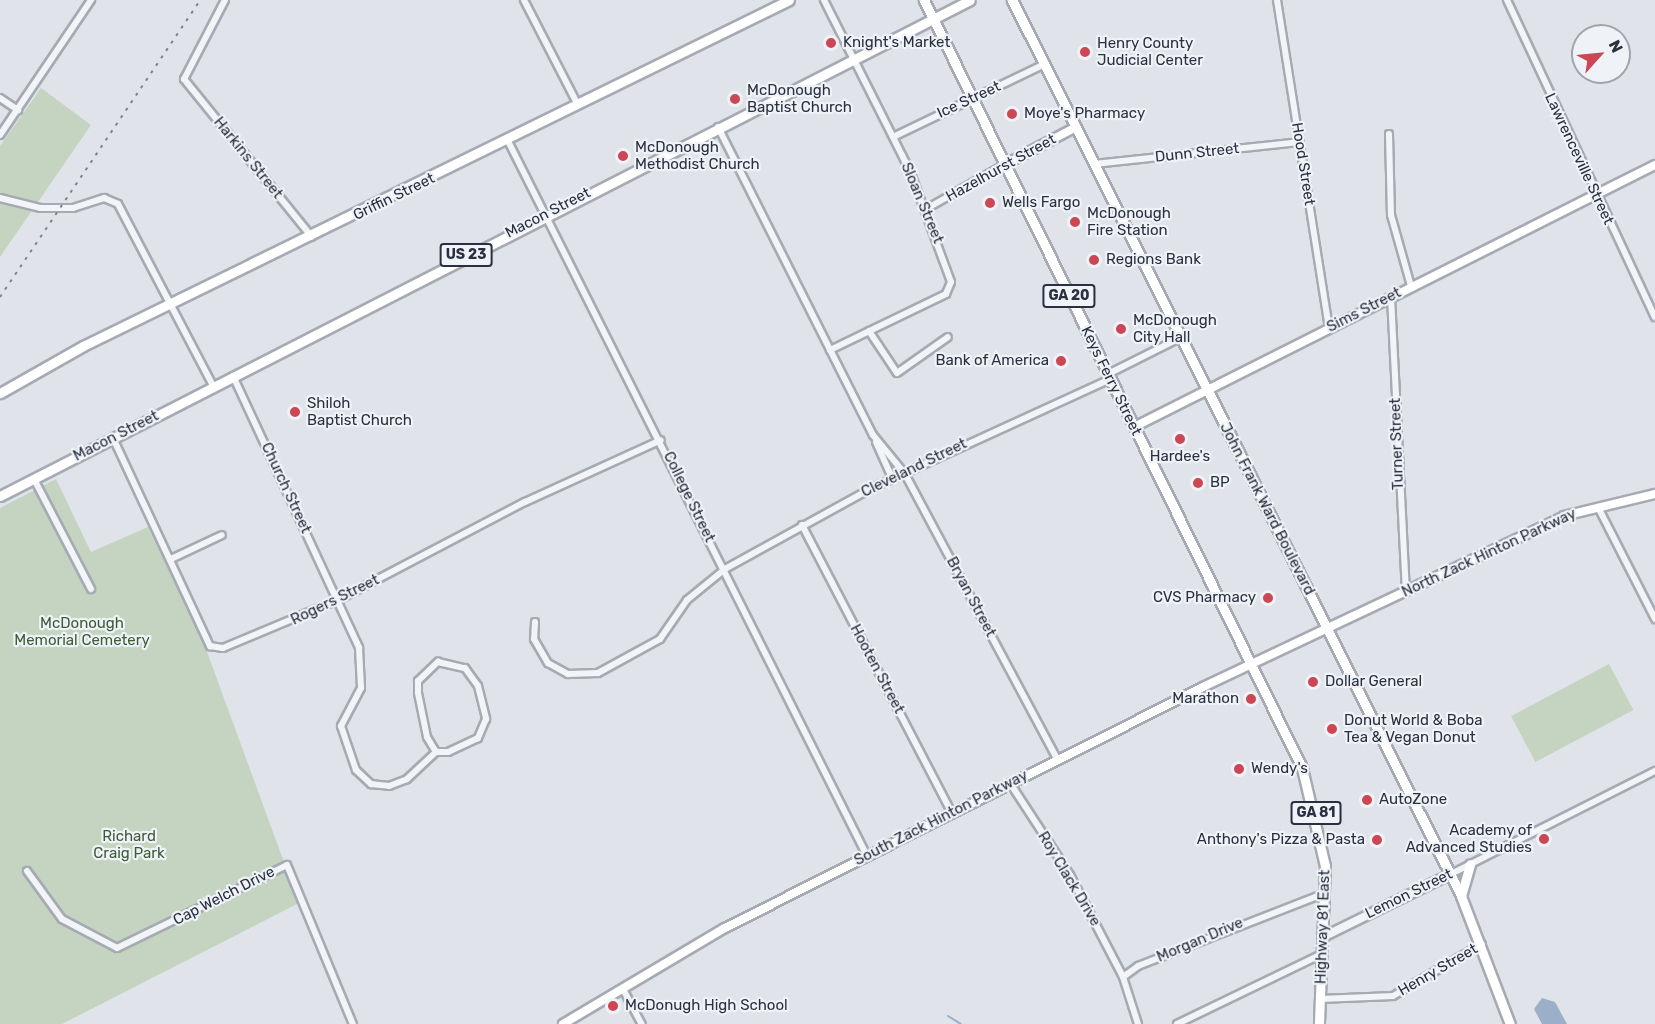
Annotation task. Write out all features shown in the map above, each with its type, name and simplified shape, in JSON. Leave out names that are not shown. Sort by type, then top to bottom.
[{"type":"main road","name":"Griffin Street","points":[[0,393],[172,305],[508,141],[789,0]]},
{"type":"main road","name":"Keys Ferry Street","points":[[924,0],[1252,665]]},
{"type":"main road","name":"Macon Street","points":[[0,496],[717,126],[970,0]]},
{"type":"main road","name":"John Frank Ward Boulevard","points":[[1012,0],[1461,896],[1483,944],[1510,1024]]},
{"type":"main road","points":[[1018,0],[1019,13]]},
{"type":"main road","name":"Hazelhurst Street","points":[[1004,165],[1076,127]]},
{"type":"main road","name":"Sims Street","points":[[1134,427],[1594,193],[1655,165]]},
{"type":"main road","name":"North Zack Hinton Parkway","points":[[1329,630],[1545,524],[1598,506],[1655,494]]},
{"type":"main road","name":"South Zack Hinton Parkway","points":[[563,1024],[725,928],[1057,759],[1329,630]]},
{"type":"main road","name":"Highway 81 East","points":[[1252,665],[1307,782],[1320,831],[1326,893],[1319,1024]]},
{"type":"main road","points":[[1461,896],[1470,864]]},
{"type":"street","points":[[0,135],[91,0]]},
{"type":"street","name":"Harkins Street","points":[[225,0],[184,79],[312,237]]},
{"type":"street","points":[[524,0],[578,105]]},
{"type":"street","name":"Sloan Street","points":[[824,0],[893,137],[926,209],[948,264],[950,288],[830,350]]},
{"type":"street","name":"Hood Street","points":[[1277,0],[1329,328]]},
{"type":"street","name":"Lawrenceville Street","points":[[1507,0],[1594,193],[1655,317]]},
{"type":"street","name":"Ice Street","points":[[893,137],[1045,64]]},
{"type":"street","points":[[0,98],[18,111]]},
{"type":"street","name":"Bryan Street","points":[[717,126],[876,441],[892,478]]},
{"type":"street","points":[[1389,134],[1391,215],[1411,286]]},
{"type":"street","name":"College Street","points":[[508,141],[661,440],[867,856]]},
{"type":"street","name":"Dunn Street","points":[[1094,164],[1299,142]]},
{"type":"street","name":"Hazelhurst Street","points":[[926,209],[1004,165]]},
{"type":"street","points":[[0,198],[62,209],[112,200],[172,305],[213,386]]},
{"type":"street","name":"Turner Street","points":[[1391,297],[1406,592]]},
{"type":"street","points":[[869,331],[897,374],[948,337]]},
{"type":"street","name":"Cleveland Street","points":[[536,622],[534,639],[548,663],[568,674],[598,673],[660,639],[687,600],[724,569],[892,478],[905,474],[995,427],[1109,376],[1180,338]]},
{"type":"street","name":"Church Street","points":[[233,376],[338,600],[363,670],[361,687],[341,726],[356,770],[371,784],[389,786],[407,779],[436,752]]},
{"type":"street","name":"Rogers Street","points":[[113,438],[210,645],[223,648],[256,638],[338,600],[525,502],[661,440]]},
{"type":"street","name":"Bryan Street","points":[[876,441],[905,474],[1057,759]]},
{"type":"street","points":[[34,479],[91,590]]},
{"type":"street","points":[[1598,506],[1655,619]]},
{"type":"street","name":"Hooten Street","points":[[802,525],[952,813]]},
{"type":"street","points":[[171,559],[222,535]]},
{"type":"street","points":[[438,662],[450,662],[465,668],[478,686],[486,719],[478,738],[464,749],[436,752],[425,727],[418,681],[438,662]]},
{"type":"street","name":"Lemon Street","points":[[1323,937],[1655,771]]},
{"type":"street","name":"Roy Clack Drive","points":[[1010,783],[1070,875],[1123,977]]},
{"type":"street","name":"Cap Welch Drive","points":[[27,871],[62,919],[117,948],[287,865],[353,1024]]},
{"type":"street","name":"Morgan Drive","points":[[1123,977],[1202,937],[1326,893]]},
{"type":"street","name":"Henry Street","points":[[1320,999],[1393,996],[1483,944]]},
{"type":"street","points":[[1177,1024],[1324,954]]},
{"type":"street","points":[[1123,977],[1138,1024]]},
{"type":"street","points":[[623,989],[642,1024]]},
{"type":"green space","points":[[41,88],[91,125],[0,257],[0,146]]},
{"type":"green space","name":"Richard Craig Park","points":[[56,479],[91,552],[148,527],[203,641],[299,903],[62,1024],[0,1024],[0,508]]},
{"type":"green space","points":[[1609,664],[1633,710],[1535,762],[1511,716]]},
{"type":"water","points":[[1542,998],[1555,1002],[1567,1024],[1542,1024],[1534,1009]]},
{"type":"waterway","points":[[948,1016],[961,1024]]},
{"type":"railway","points":[[0,297],[200,0]]},
{"type":"place","name":"Knight's Market","points":[[831,43]]},
{"type":"place","name":"Henry County Judicial Center","points":[[1085,52]]},
{"type":"place","name":"McDonough Baptist Church","points":[[735,99]]},
{"type":"place","name":"Moye's Pharmacy","points":[[1012,114]]},
{"type":"place","name":"McDonough Methodist Church","points":[[623,156]]},
{"type":"place","name":"Wells Fargo","points":[[990,203]]},
{"type":"place","name":"McDonough Fire Station","points":[[1075,222]]},
{"type":"place","name":"Regions Bank","points":[[1094,260]]},
{"type":"place","name":"McDonough City Hall","points":[[1121,329]]},
{"type":"place","name":"Bank of America","points":[[1061,361]]},
{"type":"place","name":"Shiloh Baptist Church","points":[[295,412]]},
{"type":"place","name":"Hardee's","points":[[1180,439]]},
{"type":"place","name":"BP","points":[[1198,483]]},
{"type":"place","name":"CVS Pharmacy","points":[[1268,598]]},
{"type":"place","name":"Dollar General","points":[[1313,682]]},
{"type":"place","name":"Marathon","points":[[1251,699]]},
{"type":"place","name":"Donut World & Boba Tea & Vegan Donut","points":[[1332,729]]},
{"type":"place","name":"Wendy's","points":[[1239,769]]},
{"type":"place","name":"AutoZone","points":[[1367,800]]},
{"type":"place","name":"Academy of Advanced Studies","points":[[1544,839]]},
{"type":"place","name":"Anthony's Pizza & Pasta","points":[[1377,840]]},
{"type":"place","name":"McDonugh High School","points":[[613,1006]]},
{"type":"park label","name":"McDonough Memorial Cemetery","points":[[82,632]]}]
